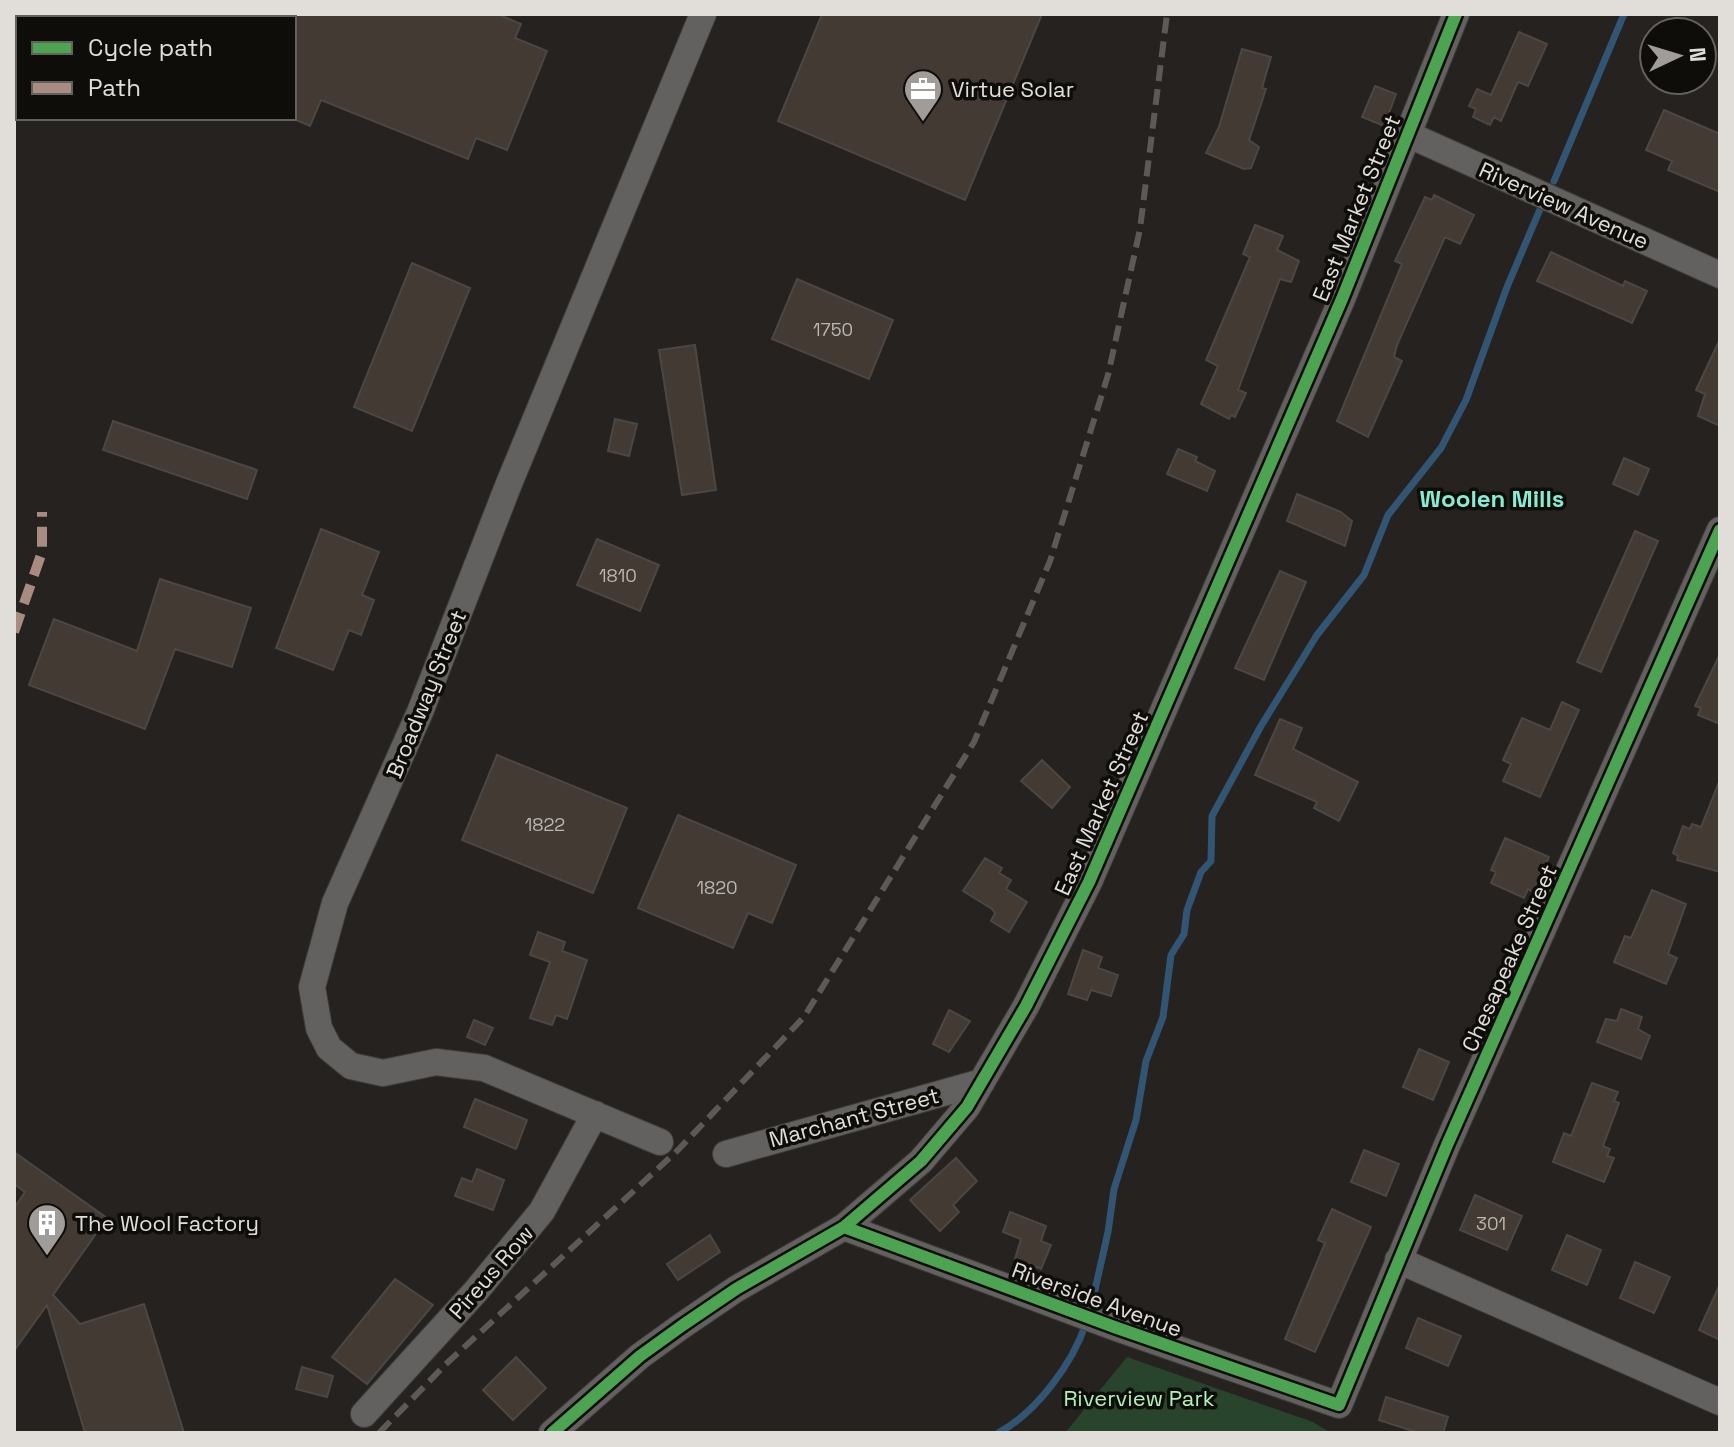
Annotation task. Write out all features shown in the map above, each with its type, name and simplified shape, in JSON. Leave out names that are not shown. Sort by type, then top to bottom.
[{"type":"street","name":"Broadway Street","points":[[660,1142],[484,1068],[436,1062],[383,1073],[351,1066],[329,1048],[319,1028],[312,987],[335,903],[415,726],[508,486],[703,14]]},
{"type":"street","name":"East Market Street","points":[[552,1433],[640,1356],[736,1289],[844,1227],[921,1161],[951,1130],[982,1082],[1089,882],[1342,299],[1456,14]]},
{"type":"street","name":"Riverview Avenue","points":[[1407,134],[1720,275]]},
{"type":"street","name":"Chesapeake Street","points":[[1339,1405],[1398,1260],[1720,530]]},
{"type":"street","name":"Marchant Street","points":[[726,1154],[982,1082]]},
{"type":"street","name":"Pireus Row","points":[[364,1414],[535,1221],[595,1114]]},
{"type":"street","name":"Riverside Avenue","points":[[844,1227],[1117,1328],[1339,1405]]},
{"type":"street","points":[[1398,1260],[1720,1402]]},
{"type":"green space","name":"Riverview Park","points":[[1127,1357],[1313,1422],[1331,1433],[1065,1433]]},
{"type":"building","points":[[497,14],[521,24],[515,38],[547,51],[507,150],[476,138],[468,159],[321,100],[310,126],[296,120],[294,16]]},
{"type":"building","points":[[822,14],[1042,14],[965,200],[778,121]]},
{"type":"building","points":[[1519,32],[1547,44],[1528,86],[1518,82],[1501,121],[1494,117],[1490,125],[1473,117],[1476,109],[1469,106],[1477,89],[1491,95]]},
{"type":"building","points":[[1242,49],[1271,57],[1262,88],[1266,89],[1249,140],[1259,147],[1251,168],[1244,169],[1206,153],[1219,127]]},
{"type":"building","points":[[1375,86],[1396,94],[1384,126],[1362,117]]},
{"type":"building","points":[[1664,110],[1720,134],[1720,192],[1668,170],[1672,161],[1646,150]]},
{"type":"building","points":[[1434,195],[1474,215],[1460,244],[1445,237],[1397,345],[1394,357],[1402,361],[1368,437],[1337,421],[1402,264],[1395,261],[1425,197],[1432,200]]},
{"type":"building","points":[[1255,225],[1283,236],[1277,250],[1299,261],[1291,282],[1280,279],[1238,390],[1246,393],[1235,417],[1231,415],[1229,419],[1201,404],[1218,366],[1206,360],[1250,257],[1243,254]]},
{"type":"building","points":[[1551,252],[1623,286],[1625,281],[1647,291],[1632,323],[1537,281]]},
{"type":"building","points":[[412,263],[470,288],[412,431],[354,407]]},
{"type":"building","points":[[797,279],[893,320],[869,379],[772,339]]},
{"type":"building","points":[[1720,339],[1720,426],[1698,416],[1705,394],[1696,390]]},
{"type":"building","points":[[695,345],[716,490],[682,495],[659,350]]},
{"type":"building","points":[[615,419],[637,424],[629,456],[608,451]]},
{"type":"building","points":[[113,421],[257,470],[247,499],[103,450]]},
{"type":"building","points":[[1178,449],[1197,457],[1195,461],[1215,471],[1207,491],[1167,474]]},
{"type":"building","points":[[1624,458],[1649,469],[1638,495],[1613,484]]},
{"type":"building","points":[[1297,494],[1341,512],[1352,521],[1345,546],[1287,521]]},
{"type":"building","points":[[321,529],[379,552],[362,595],[374,600],[361,635],[349,630],[333,670],[276,648]]},
{"type":"building","points":[[1635,531],[1658,541],[1601,672],[1577,662]]},
{"type":"building","points":[[597,539],[659,565],[640,611],[577,585]]},
{"type":"building","points":[[1280,571],[1306,582],[1264,680],[1235,668]]},
{"type":"building","points":[[160,579],[251,608],[232,667],[175,649],[145,729],[29,685],[54,619],[137,651]]},
{"type":"building","points":[[1720,654],[1720,724],[1698,715],[1701,708],[1695,706]]},
{"type":"building","points":[[1562,702],[1579,710],[1540,797],[1503,781],[1511,764],[1503,760],[1522,718],[1550,730]]},
{"type":"building","points":[[1280,719],[1302,728],[1293,749],[1358,782],[1339,821],[1314,808],[1317,802],[1255,775]]},
{"type":"building","points":[[497,755],[627,808],[593,893],[462,840]]},
{"type":"building","points":[[1042,760],[1070,787],[1052,808],[1021,781]]},
{"type":"building","points":[[1719,782],[1720,872],[1677,860],[1678,856],[1673,853],[1683,826],[1690,829],[1692,824],[1701,827]]},
{"type":"building","points":[[678,815],[796,865],[772,923],[748,913],[733,948],[638,908]]},
{"type":"building","points":[[1505,838],[1549,857],[1533,892],[1528,889],[1524,898],[1491,883],[1496,872],[1491,870]]},
{"type":"building","points":[[985,858],[1002,868],[999,873],[1011,880],[1006,889],[1027,902],[1009,932],[991,921],[995,913],[992,909],[963,891]]},
{"type":"building","points":[[1652,890],[1686,904],[1668,954],[1677,958],[1666,984],[1614,962],[1625,936],[1631,938]]},
{"type":"building","points":[[538,932],[565,942],[562,951],[587,960],[567,1019],[556,1015],[552,1025],[530,1018],[550,962],[530,955]]},
{"type":"building","points":[[1083,950],[1102,957],[1098,968],[1118,975],[1111,996],[1091,990],[1087,1000],[1068,994]]},
{"type":"building","points":[[1621,1009],[1642,1017],[1638,1029],[1650,1036],[1641,1059],[1597,1042],[1606,1019],[1617,1021]]},
{"type":"building","points":[[949,1010],[970,1021],[949,1052],[933,1044]]},
{"type":"building","points":[[474,1020],[493,1028],[485,1045],[467,1037]]},
{"type":"building","points":[[1419,1049],[1449,1062],[1433,1100],[1403,1087]]},
{"type":"building","points":[[1592,1083],[1618,1092],[1614,1101],[1619,1103],[1603,1146],[1610,1149],[1607,1156],[1614,1158],[1604,1182],[1553,1162],[1564,1133],[1571,1136]]},
{"type":"building","points":[[475,1099],[527,1120],[516,1149],[464,1127]]},
{"type":"building","points":[[1364,1150],[1399,1164],[1386,1196],[1351,1182]]},
{"type":"building","name":"The Wool Factory","points":[[14,1152],[107,1218],[53,1295],[80,1324],[144,1304],[184,1433],[85,1433],[47,1305],[14,1351],[14,1208],[25,1192],[14,1184]]},
{"type":"building","points":[[956,1158],[977,1181],[953,1205],[959,1212],[940,1231],[910,1200]]},
{"type":"building","points":[[477,1169],[504,1180],[493,1210],[455,1196],[462,1178],[472,1182]]},
{"type":"building","points":[[1475,1195],[1522,1216],[1507,1250],[1460,1230]]},
{"type":"building","points":[[1332,1209],[1371,1227],[1315,1352],[1285,1339],[1325,1243],[1318,1240]]},
{"type":"building","points":[[1010,1212],[1046,1226],[1041,1241],[1051,1245],[1041,1269],[1015,1259],[1021,1239],[1003,1232]]},
{"type":"building","points":[[710,1235],[720,1252],[678,1280],[667,1264]]},
{"type":"building","points":[[1567,1235],[1601,1250],[1587,1285],[1552,1270]]},
{"type":"building","points":[[1635,1262],[1670,1277],[1654,1313],[1620,1298]]},
{"type":"building","points":[[395,1279],[433,1305],[367,1384],[332,1357]]},
{"type":"building","points":[[1720,1284],[1720,1340],[1699,1330]]},
{"type":"building","points":[[1418,1318],[1461,1336],[1448,1366],[1406,1348]]},
{"type":"building","points":[[516,1357],[546,1388],[513,1420],[483,1390]]},
{"type":"building","points":[[302,1367],[333,1376],[327,1397],[296,1389]]},
{"type":"building","points":[[1386,1397],[1448,1417],[1443,1433],[1419,1433],[1379,1420]]},
{"type":"waterway","points":[[1554,181],[1624,14]]},
{"type":"waterway","points":[[1090,1312],[1114,1189],[1136,1120],[1146,1061],[1163,1017],[1171,955],[1184,934],[1187,910],[1201,872],[1211,861],[1212,816],[1261,726],[1317,635],[1364,575],[1388,515],[1441,448],[1466,400],[1507,287],[1541,207]]},
{"type":"waterway","points":[[998,1433],[1026,1413],[1051,1386],[1072,1354],[1086,1323]]},
{"type":"railway","points":[[379,1433],[446,1364],[677,1151],[804,1017],[974,742],[1050,561],[1108,375],[1140,229],[1167,14]]},
{"type":"marked path","points":[[14,632],[42,552],[42,512]]},
{"type":"cycle path","points":[[552,1433],[640,1356],[683,1325],[736,1289],[844,1227],[921,1161],[967,1107],[1026,1006],[1089,882],[1342,299],[1456,14]]},
{"type":"cycle path","points":[[844,1227],[1117,1328],[1339,1405],[1447,1145],[1720,530]]},
{"type":"place","name":"Virtue Solar","points":[[923,123]]},
{"type":"place","name":"The Wool Factory","points":[[47,1257]]},
{"type":"district","name":"Woolen Mills","points":[[1492,498]]}]
